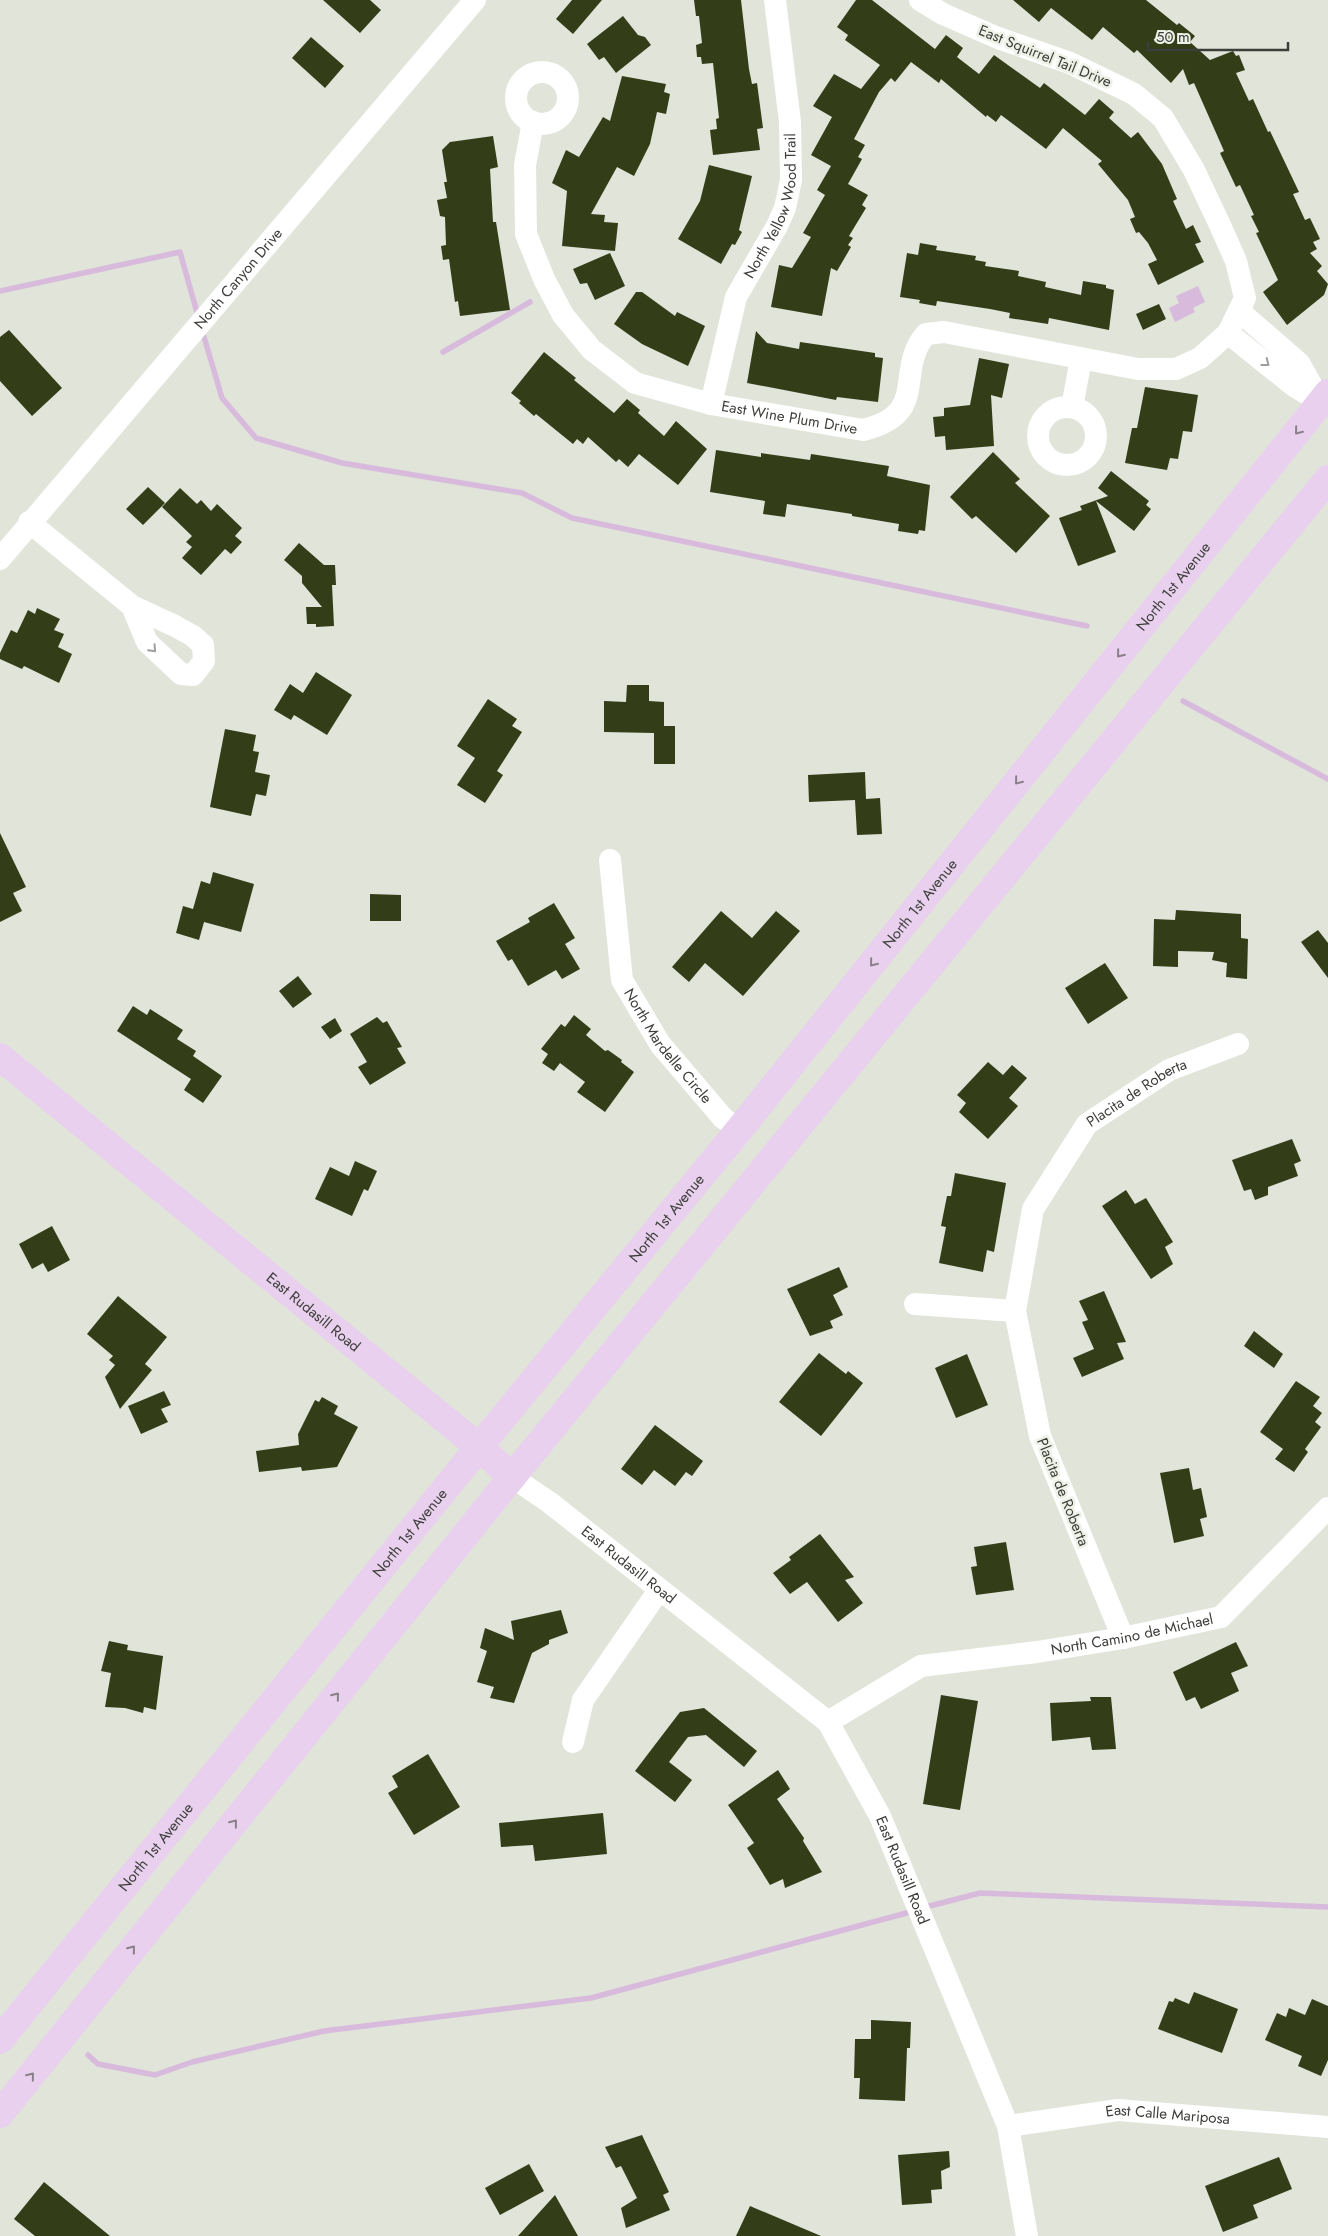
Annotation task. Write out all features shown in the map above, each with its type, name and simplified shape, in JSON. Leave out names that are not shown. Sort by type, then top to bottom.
[{"type":"main road","name":"North 1st Avenue","points":[[0,2040],[479,1447],[739,1130],[1326,401]]},
{"type":"main road","points":[[0,2114],[512,1477],[1328,479]]},
{"type":"main road","name":"East Rudasill Road","points":[[0,1057],[479,1447],[512,1477]]},
{"type":"street","name":"North Canyon Drive","points":[[0,559],[29,522],[475,0]]},
{"type":"street","name":"North Yellow Wood Trail","points":[[710,404],[736,297],[785,208],[791,180],[790,122],[775,0]]},
{"type":"street","name":"East Squirrel Tail Drive","points":[[920,0],[943,14],[990,35],[1070,63],[1134,94],[1163,118],[1194,170],[1236,261],[1245,298],[1232,325]]},
{"type":"street","name":"East Wine Plum Drive","points":[[534,122],[525,165],[526,234],[544,279],[563,315],[592,350],[635,382],[710,404],[863,430],[883,425],[903,406],[916,345],[926,334],[944,332],[1138,369],[1176,368],[1200,358],[1232,325]]},
{"type":"street","points":[[1232,325],[1294,386],[1326,401]]},
{"type":"street","points":[[1072,407],[1082,359]]},
{"type":"street","points":[[29,522],[132,606]]},
{"type":"street","name":"North Mardelle Circle","points":[[610,860],[622,980],[660,1044],[723,1118],[739,1130]]},
{"type":"street","name":"Placita de Roberta","points":[[1123,1638],[1040,1436],[1015,1311],[1033,1209],[1087,1124],[1170,1070],[1238,1044]]},
{"type":"street","points":[[916,1304],[1015,1311]]},
{"type":"street","name":"East Rudasill Road","points":[[512,1477],[549,1502],[828,1722],[880,1816],[1008,2126],[1027,2236]]},
{"type":"street","name":"North Camino de Michael","points":[[828,1722],[920,1666],[1037,1652],[1123,1638],[1221,1617],[1328,1508]]},
{"type":"street","points":[[573,1742],[583,1700],[659,1590]]},
{"type":"street","name":"East Calle Mariposa","points":[[1008,2126],[1118,2110],[1328,2127]]},
{"type":"shaded area","points":[[1198,286],[1205,302],[1193,308],[1195,312],[1175,322],[1169,308],[1179,303],[1176,296]]},
{"type":"building","points":[[323,0],[370,0],[381,10],[360,33]]},
{"type":"building","points":[[572,0],[602,0],[573,34],[556,19]]},
{"type":"building","points":[[694,0],[741,0],[749,69],[752,84],[757,83],[763,128],[757,129],[760,150],[713,155],[710,130],[717,129],[716,119],[719,118],[713,63],[702,64],[701,57],[697,57],[696,45],[702,43],[699,16],[696,16]]},
{"type":"building","points":[[856,0],[872,0],[935,49],[946,35],[963,48],[957,57],[979,74],[994,55],[1040,88],[1044,83],[1085,115],[1099,99],[1114,112],[1109,118],[1131,138],[1138,132],[1162,164],[1177,199],[1173,201],[1186,229],[1193,225],[1201,242],[1195,244],[1204,262],[1158,285],[1148,264],[1157,260],[1148,243],[1139,232],[1136,233],[1130,219],[1135,217],[1128,200],[1098,164],[1102,161],[1063,128],[1046,149],[1001,115],[996,122],[987,115],[986,117],[941,79],[939,83],[911,62],[895,82],[891,78],[879,92],[854,139],[865,145],[858,157],[862,159],[848,184],[868,195],[862,205],[866,208],[849,236],[853,238],[848,245],[851,247],[837,271],[831,268],[822,316],[771,307],[779,265],[792,268],[811,237],[803,233],[825,195],[817,190],[831,166],[811,155],[832,117],[813,106],[834,74],[861,89],[880,65],[845,40],[848,35],[837,27]]},
{"type":"building","points":[[1013,0],[1146,0],[1177,25],[1179,23],[1195,36],[1190,42],[1210,60],[1233,51],[1236,56],[1239,55],[1245,70],[1236,73],[1249,101],[1253,99],[1268,132],[1270,131],[1299,192],[1293,194],[1305,220],[1310,218],[1320,239],[1313,242],[1317,249],[1310,253],[1322,266],[1317,271],[1328,284],[1324,295],[1287,325],[1263,292],[1278,280],[1256,233],[1259,232],[1251,216],[1254,215],[1240,185],[1236,187],[1220,153],[1224,151],[1194,83],[1189,85],[1183,69],[1171,83],[1137,50],[1134,53],[1103,27],[1092,40],[1051,8],[1039,22]]},
{"type":"building","points":[[623,16],[638,35],[645,37],[651,45],[616,73],[604,57],[599,60],[587,44]]},
{"type":"building","points":[[311,37],[344,66],[325,88],[292,58]]},
{"type":"building","points":[[622,76],[666,84],[664,92],[670,94],[666,114],[657,112],[650,144],[634,176],[617,167],[591,214],[605,215],[604,222],[618,223],[615,251],[562,246],[567,191],[552,183],[566,150],[579,157],[603,117],[610,121]]},
{"type":"building","points":[[493,136],[498,167],[490,169],[493,222],[496,222],[510,310],[460,316],[458,301],[455,302],[449,259],[443,260],[441,246],[446,245],[445,217],[440,216],[437,200],[447,198],[444,182],[447,182],[442,150],[450,142]]},
{"type":"building","points":[[709,165],[752,176],[739,230],[742,232],[735,245],[732,244],[721,264],[678,239],[700,201]]},
{"type":"building","points":[[920,243],[937,246],[936,250],[976,256],[975,260],[986,262],[985,266],[1019,271],[1018,276],[1046,282],[1045,287],[1081,295],[1083,281],[1106,285],[1106,288],[1114,290],[1109,330],[1049,318],[1048,324],[1009,318],[1010,313],[990,309],[937,301],[936,306],[919,303],[920,300],[900,297],[907,253],[918,255]]},
{"type":"building","points":[[610,253],[625,286],[595,300],[587,283],[580,284],[573,269]]},
{"type":"building","points":[[636,292],[642,292],[675,316],[677,312],[705,326],[688,366],[642,344],[614,324]]},
{"type":"building","points":[[1159,304],[1166,319],[1143,330],[1136,314]]},
{"type":"building","points":[[9,330],[62,388],[32,416],[0,381],[0,337]]},
{"type":"building","points":[[756,331],[767,343],[799,349],[800,342],[875,353],[875,357],[883,358],[878,402],[837,397],[836,400],[747,383]]},
{"type":"building","points":[[544,352],[614,413],[627,399],[640,410],[638,413],[664,436],[676,421],[707,449],[678,485],[639,454],[628,467],[619,459],[616,462],[588,437],[583,444],[577,439],[573,444],[536,414],[534,416],[511,393]]},
{"type":"building","points":[[979,358],[1009,364],[1002,398],[991,395],[994,446],[946,450],[945,436],[935,437],[933,417],[944,416],[944,408],[970,405]]},
{"type":"building","points":[[1145,387],[1198,395],[1192,432],[1183,431],[1178,459],[1170,458],[1167,470],[1125,463],[1132,428],[1137,428]]},
{"type":"building","points":[[716,450],[761,457],[761,453],[810,460],[811,454],[889,466],[887,476],[930,485],[925,531],[919,530],[918,534],[898,531],[899,524],[852,516],[852,514],[787,504],[785,517],[763,514],[765,501],[710,492]]},
{"type":"building","points":[[993,452],[1020,479],[1015,483],[1050,516],[1016,553],[976,516],[972,519],[950,497]]},
{"type":"building","points":[[1111,471],[1149,501],[1146,505],[1151,509],[1134,531],[1096,501],[1116,552],[1078,566],[1059,518],[1082,510],[1080,506],[1108,496],[1098,488]]},
{"type":"building","points":[[148,487],[165,503],[143,525],[126,509]]},
{"type":"building","points":[[180,488],[197,504],[201,500],[211,511],[217,504],[242,528],[235,536],[242,542],[231,554],[225,549],[201,575],[182,558],[192,547],[186,542],[192,536],[162,507]]},
{"type":"building","points":[[299,543],[324,565],[335,565],[336,585],[332,585],[334,626],[316,627],[316,624],[307,624],[306,607],[322,607],[302,583],[302,576],[284,560]]},
{"type":"building","points":[[37,608],[60,619],[54,630],[64,634],[58,647],[72,654],[59,683],[24,666],[22,669],[0,659],[0,653],[11,630],[17,633],[28,610],[35,614]]},
{"type":"building","points":[[316,672],[352,695],[327,735],[294,715],[291,720],[274,710],[290,684],[303,693]]},
{"type":"building","points":[[627,685],[649,685],[649,701],[664,702],[664,726],[675,726],[675,764],[654,764],[654,733],[604,732],[604,701],[626,702]]},
{"type":"building","points":[[488,699],[517,719],[512,726],[522,732],[497,771],[503,775],[485,803],[457,785],[475,758],[457,746]]},
{"type":"building","points":[[225,729],[256,735],[253,751],[259,752],[255,772],[270,775],[266,796],[256,794],[251,816],[210,807]]},
{"type":"building","points":[[865,772],[866,799],[880,798],[882,834],[857,835],[855,800],[809,802],[808,775]]},
{"type":"building","points":[[0,833],[26,887],[13,893],[22,911],[0,922]]},
{"type":"building","points":[[213,872],[254,884],[241,932],[204,922],[199,940],[176,933],[183,906],[193,909],[201,881],[210,884]]},
{"type":"building","points":[[370,894],[401,895],[401,921],[370,921]]},
{"type":"building","points":[[554,903],[575,938],[565,944],[580,969],[562,979],[556,970],[528,986],[512,959],[508,961],[496,941],[530,922],[528,918]]},
{"type":"building","points":[[1176,910],[1241,914],[1241,938],[1248,939],[1247,979],[1226,977],[1227,963],[1212,960],[1214,952],[1178,951],[1178,967],[1153,966],[1154,919],[1175,920]]},
{"type":"building","points":[[721,911],[752,938],[776,911],[800,931],[743,996],[705,963],[689,982],[672,967]]},
{"type":"building","points":[[1318,930],[1328,943],[1328,978],[1301,942]]},
{"type":"building","points":[[1105,963],[1128,998],[1088,1024],[1065,988]]},
{"type":"building","points":[[298,976],[312,994],[293,1008],[279,991]]},
{"type":"building","points":[[133,1006],[147,1015],[150,1009],[183,1030],[177,1039],[196,1051],[193,1056],[222,1076],[203,1103],[184,1090],[191,1079],[117,1031]]},
{"type":"building","points":[[574,1015],[591,1029],[586,1035],[605,1051],[608,1050],[622,1060],[621,1062],[634,1072],[605,1112],[577,1092],[585,1082],[560,1063],[554,1071],[542,1063],[548,1054],[541,1049],[561,1024],[565,1027]]},
{"type":"building","points":[[377,1017],[383,1023],[387,1021],[402,1047],[397,1048],[406,1063],[370,1085],[358,1067],[367,1062],[350,1034]]},
{"type":"building","points":[[335,1018],[342,1031],[330,1039],[321,1027]]},
{"type":"building","points":[[988,1062],[1003,1075],[1012,1065],[1027,1078],[1009,1098],[1018,1106],[988,1139],[959,1112],[966,1103],[957,1095]]},
{"type":"building","points":[[1292,1139],[1301,1161],[1294,1164],[1298,1176],[1268,1187],[1268,1195],[1255,1200],[1251,1189],[1244,1191],[1232,1160]]},
{"type":"building","points":[[355,1161],[377,1171],[368,1191],[364,1189],[352,1216],[315,1199],[330,1167],[349,1176]]},
{"type":"building","points":[[955,1173],[1006,1183],[994,1252],[987,1250],[983,1272],[939,1263],[946,1227],[941,1226],[947,1196],[951,1196]]},
{"type":"building","points":[[1126,1190],[1135,1204],[1146,1198],[1173,1242],[1165,1247],[1173,1264],[1151,1279],[1102,1206]]},
{"type":"building","points":[[52,1226],[70,1260],[48,1272],[43,1263],[32,1269],[19,1244]]},
{"type":"building","points":[[839,1267],[848,1287],[833,1295],[843,1315],[830,1321],[833,1328],[810,1336],[787,1289]]},
{"type":"building","points":[[1104,1291],[1126,1342],[1117,1343],[1124,1359],[1082,1377],[1073,1358],[1094,1349],[1082,1322],[1088,1320],[1079,1301]]},
{"type":"building","points":[[118,1296],[167,1337],[145,1364],[152,1370],[120,1409],[105,1377],[115,1365],[109,1360],[113,1356],[87,1334]]},
{"type":"building","points":[[1254,1331],[1283,1354],[1274,1368],[1244,1346]]},
{"type":"building","points":[[819,1353],[846,1374],[848,1371],[863,1383],[821,1436],[779,1402]]},
{"type":"building","points":[[967,1354],[988,1405],[956,1418],[935,1368]]},
{"type":"building","points":[[1296,1381],[1320,1397],[1313,1406],[1322,1413],[1315,1422],[1321,1427],[1305,1449],[1308,1452],[1294,1472],[1275,1459],[1283,1449],[1260,1432]]},
{"type":"building","points":[[164,1391],[171,1405],[161,1409],[168,1422],[141,1434],[128,1406]]},
{"type":"building","points":[[322,1397],[338,1406],[334,1414],[358,1427],[337,1467],[302,1471],[301,1467],[259,1472],[256,1451],[299,1445],[298,1434],[315,1400],[319,1402]]},
{"type":"building","points":[[655,1425],[703,1461],[692,1476],[686,1472],[675,1486],[654,1470],[642,1485],[621,1469]]},
{"type":"building","points":[[1189,1468],[1193,1490],[1201,1488],[1207,1517],[1200,1519],[1204,1536],[1174,1543],[1160,1473]]},
{"type":"building","points":[[820,1534],[854,1577],[845,1580],[863,1603],[838,1622],[807,1582],[790,1594],[773,1573],[791,1560],[789,1557]]},
{"type":"building","points":[[1006,1542],[1014,1590],[976,1595],[971,1567],[977,1566],[974,1547]]},
{"type":"building","points":[[561,1610],[568,1633],[549,1640],[549,1644],[532,1653],[514,1703],[490,1698],[494,1687],[477,1682],[487,1651],[480,1648],[485,1628],[514,1640],[511,1621]]},
{"type":"building","points":[[109,1641],[128,1645],[127,1650],[163,1656],[156,1710],[144,1707],[143,1713],[125,1708],[105,1707],[111,1673],[101,1671]]},
{"type":"building","points":[[1236,1642],[1248,1666],[1231,1673],[1239,1691],[1201,1709],[1195,1697],[1186,1701],[1173,1672]]},
{"type":"building","points":[[941,1695],[978,1701],[960,1810],[923,1804]]},
{"type":"building","points":[[1090,1697],[1111,1697],[1116,1749],[1092,1750],[1090,1737],[1052,1741],[1050,1703],[1091,1701]]},
{"type":"building","points":[[704,1708],[757,1751],[744,1767],[706,1735],[688,1737],[669,1762],[692,1780],[675,1802],[635,1771],[680,1712]]},
{"type":"building","points":[[428,1754],[460,1807],[414,1835],[388,1793],[398,1787],[392,1776]]},
{"type":"building","points":[[778,1770],[790,1789],[777,1799],[804,1838],[803,1841],[822,1872],[785,1888],[783,1879],[770,1885],[747,1848],[754,1843],[728,1805]]},
{"type":"building","points":[[603,1813],[607,1854],[535,1861],[533,1845],[501,1847],[499,1823]]},
{"type":"building","points":[[1194,1992],[1238,2009],[1222,2053],[1158,2029],[1169,2001],[1173,2002],[1175,1998],[1189,2004]]},
{"type":"building","points":[[1312,1999],[1328,2006],[1328,2060],[1321,2076],[1298,2066],[1302,2056],[1265,2040],[1277,2013],[1286,2017],[1289,2008],[1305,2015]]},
{"type":"building","points":[[871,2020],[911,2022],[910,2048],[907,2048],[905,2101],[859,2099],[860,2078],[854,2078],[855,2039],[871,2039]]},
{"type":"building","points":[[642,2135],[669,2192],[663,2195],[670,2210],[626,2228],[621,2208],[637,2198],[621,2166],[616,2168],[605,2147]]},
{"type":"building","points":[[949,2151],[950,2167],[941,2171],[942,2189],[931,2190],[932,2203],[902,2205],[898,2155]]},
{"type":"building","points":[[1279,2157],[1292,2189],[1253,2205],[1258,2218],[1223,2232],[1205,2186]]},
{"type":"building","points":[[529,2164],[544,2191],[500,2215],[485,2188]]},
{"type":"building","points":[[44,2182],[110,2236],[35,2236],[14,2219]]},
{"type":"building","points":[[555,2195],[578,2236],[518,2236]]},
{"type":"building","points":[[750,2206],[821,2236],[736,2236]]},
{"type":"waterway","points":[[0,291],[180,252],[198,316]]},
{"type":"waterway","points":[[443,352],[530,302]]},
{"type":"waterway","points":[[202,330],[222,398],[256,438],[342,463],[522,493],[572,518],[1087,626]]},
{"type":"waterway","points":[[1183,701],[1328,779]]},
{"type":"waterway","points":[[922,1908],[980,1893],[1328,1907]]},
{"type":"waterway","points":[[88,2055],[98,2064],[155,2075],[192,2062],[324,2031],[591,1998],[914,1911]]}]
